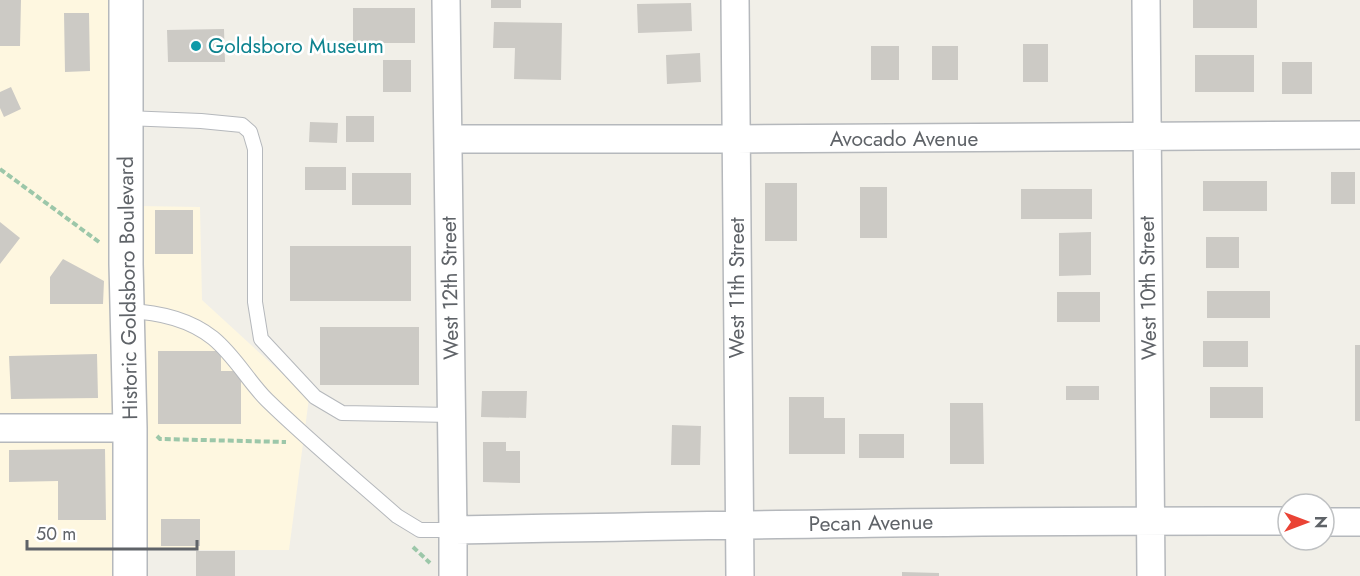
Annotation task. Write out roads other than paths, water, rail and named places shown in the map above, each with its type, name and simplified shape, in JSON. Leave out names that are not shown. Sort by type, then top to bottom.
[{"type":"street","name":"Historic Goldsboro Boulevard","points":[[126,0],[127,310],[140,429],[130,576]]},
{"type":"street","name":"West 12th Street","points":[[444,572],[453,530],[446,0]]},
{"type":"street","name":"West 11th Street","points":[[735,0],[740,576]]},
{"type":"street","name":"West 10th Street","points":[[1146,0],[1151,576]]},
{"type":"street","name":"Avocado Avenue","points":[[448,139],[1360,135]]},
{"type":"street","points":[[0,428],[140,429]]},
{"type":"street","name":"Pecan Avenue","points":[[453,530],[738,525],[1276,521]]},
{"type":"street","points":[[1336,522],[1360,522]]},
{"type":"lane","points":[[126,118],[242,125],[250,132],[255,149],[255,302],[261,339],[315,397],[342,413],[452,416]]},
{"type":"lane","points":[[127,310],[175,318],[212,337],[235,360],[266,399],[397,516],[420,530],[453,530]]},
{"type":"place","name":"Goldsboro Museum","points":[[196,46]]}]
